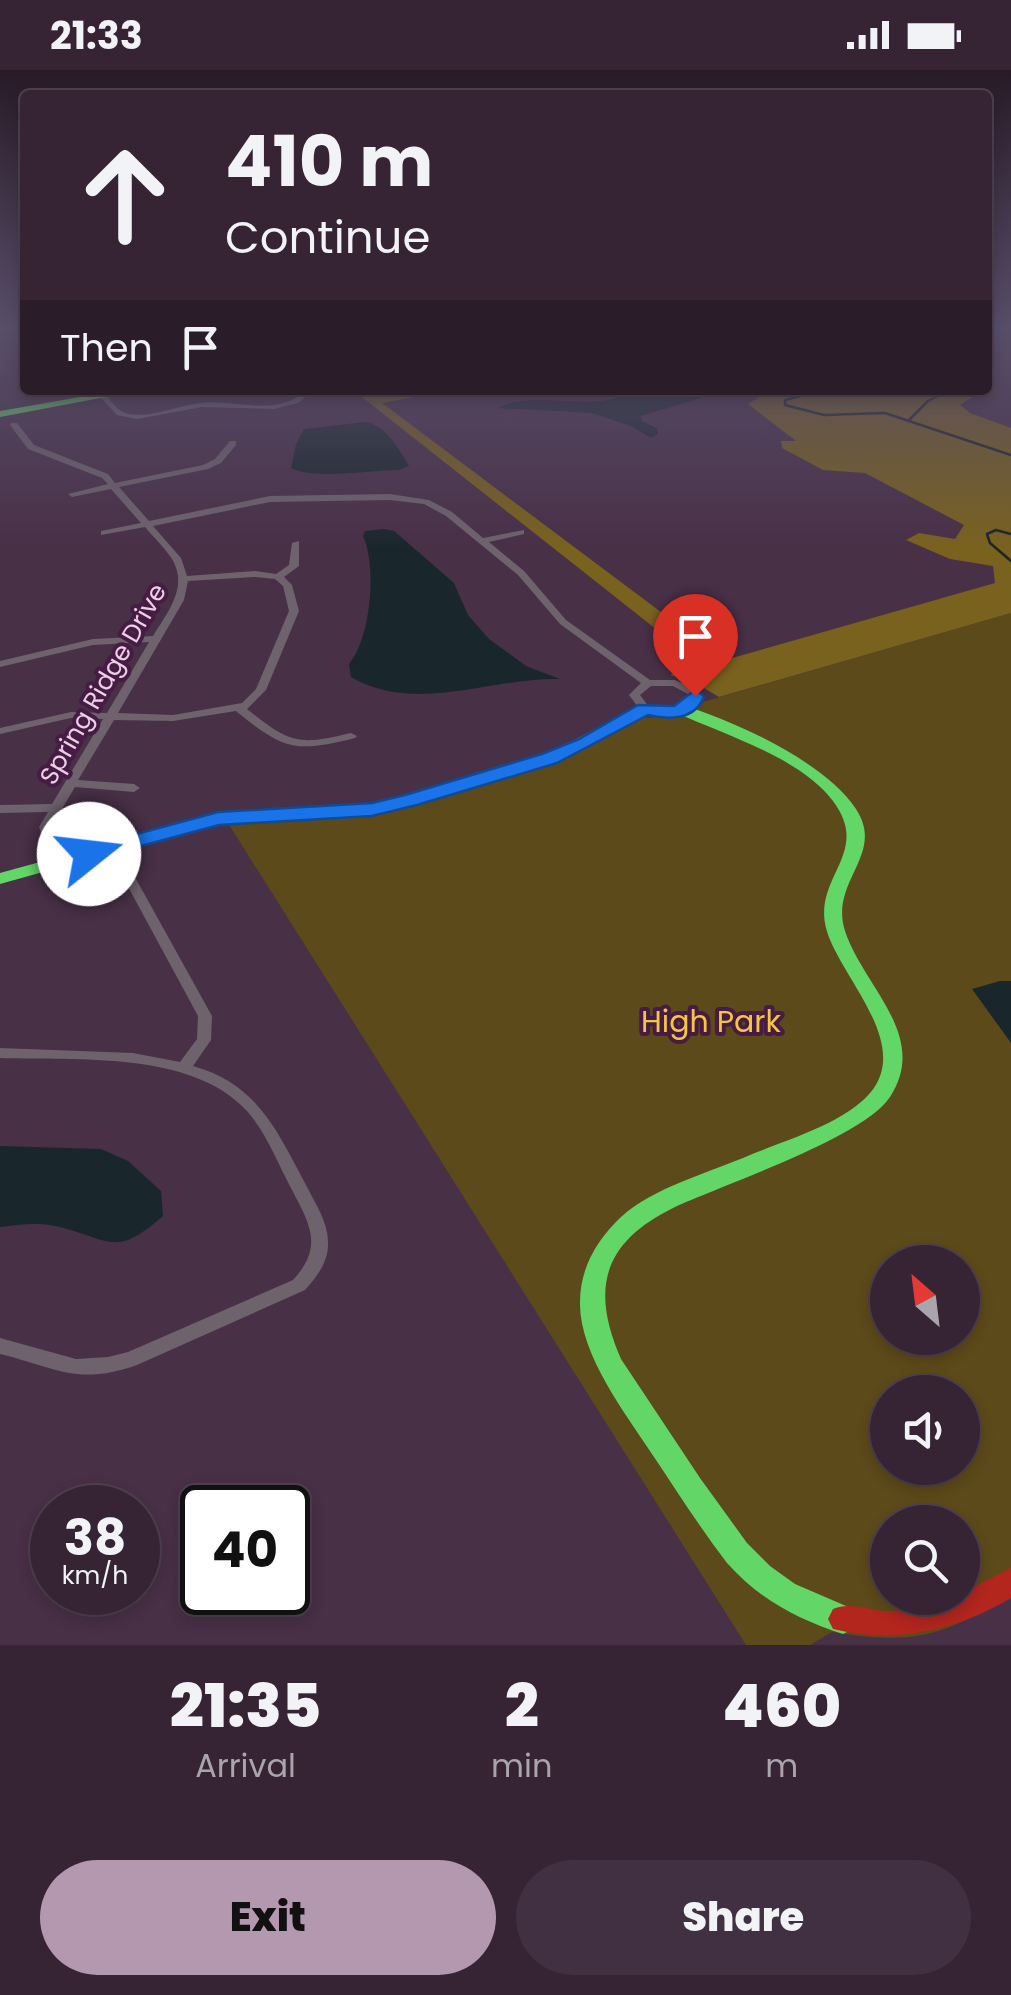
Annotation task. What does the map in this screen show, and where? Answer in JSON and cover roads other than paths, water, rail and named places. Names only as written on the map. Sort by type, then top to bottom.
[{"type":"street","points":[[7,416],[77,402]]},
{"type":"street","points":[[108,402],[119,414],[141,421],[191,406],[274,406],[296,402],[315,406]]},
{"type":"street","name":"Spring Ridge Drive","points":[[7,416],[31,447],[90,467],[114,486],[176,558],[184,590],[45,826],[57,863]]},
{"type":"street","points":[[72,494],[205,467],[218,461],[233,443]]},
{"type":"street","points":[[104,533],[269,499],[414,499],[442,508],[521,573],[563,622],[648,683],[675,683],[692,692],[695,700],[682,710],[665,713],[645,709],[634,695],[648,683]]},
{"type":"street","points":[[481,541],[521,532]]},
{"type":"street","points":[[278,577],[294,566],[296,544]]},
{"type":"street","points":[[0,730],[71,715],[173,718],[239,708],[251,702],[262,690],[294,611],[287,585],[278,577],[260,574],[182,580]]},
{"type":"street","points":[[0,664],[94,642],[156,639]]},
{"type":"street","points":[[239,708],[285,744],[306,746],[352,736]]},
{"type":"street","points":[[0,879],[218,818],[372,809],[410,801],[550,758],[586,743],[645,709]]},
{"type":"street","points":[[682,710],[812,772],[832,788],[854,816],[857,840],[832,894],[830,909],[840,941],[885,1028],[891,1074],[884,1093],[852,1118],[664,1203],[628,1224],[590,1284],[596,1340],[607,1364],[736,1555],[770,1587],[813,1609],[854,1621],[895,1626],[934,1622],[958,1614],[1011,1582]]},
{"type":"street","points":[[70,784],[134,788]]},
{"type":"street","points":[[0,809],[55,808]]},
{"type":"street","points":[[125,870],[205,1016],[204,1040],[184,1067]]},
{"type":"street","points":[[0,1052],[184,1067],[228,1086],[260,1118],[322,1236],[317,1263],[299,1286],[104,1367],[72,1368],[0,1346]]},
{"type":"waterway","points":[[785,402],[785,405],[824,415],[885,413],[1011,455]]},
{"type":"waterway","points":[[909,420],[928,402]]},
{"type":"waterway","points":[[1011,534],[996,530],[987,534],[990,543],[1011,561]]},
{"type":"park label","name":"High Park","points":[[711,1021]]}]
